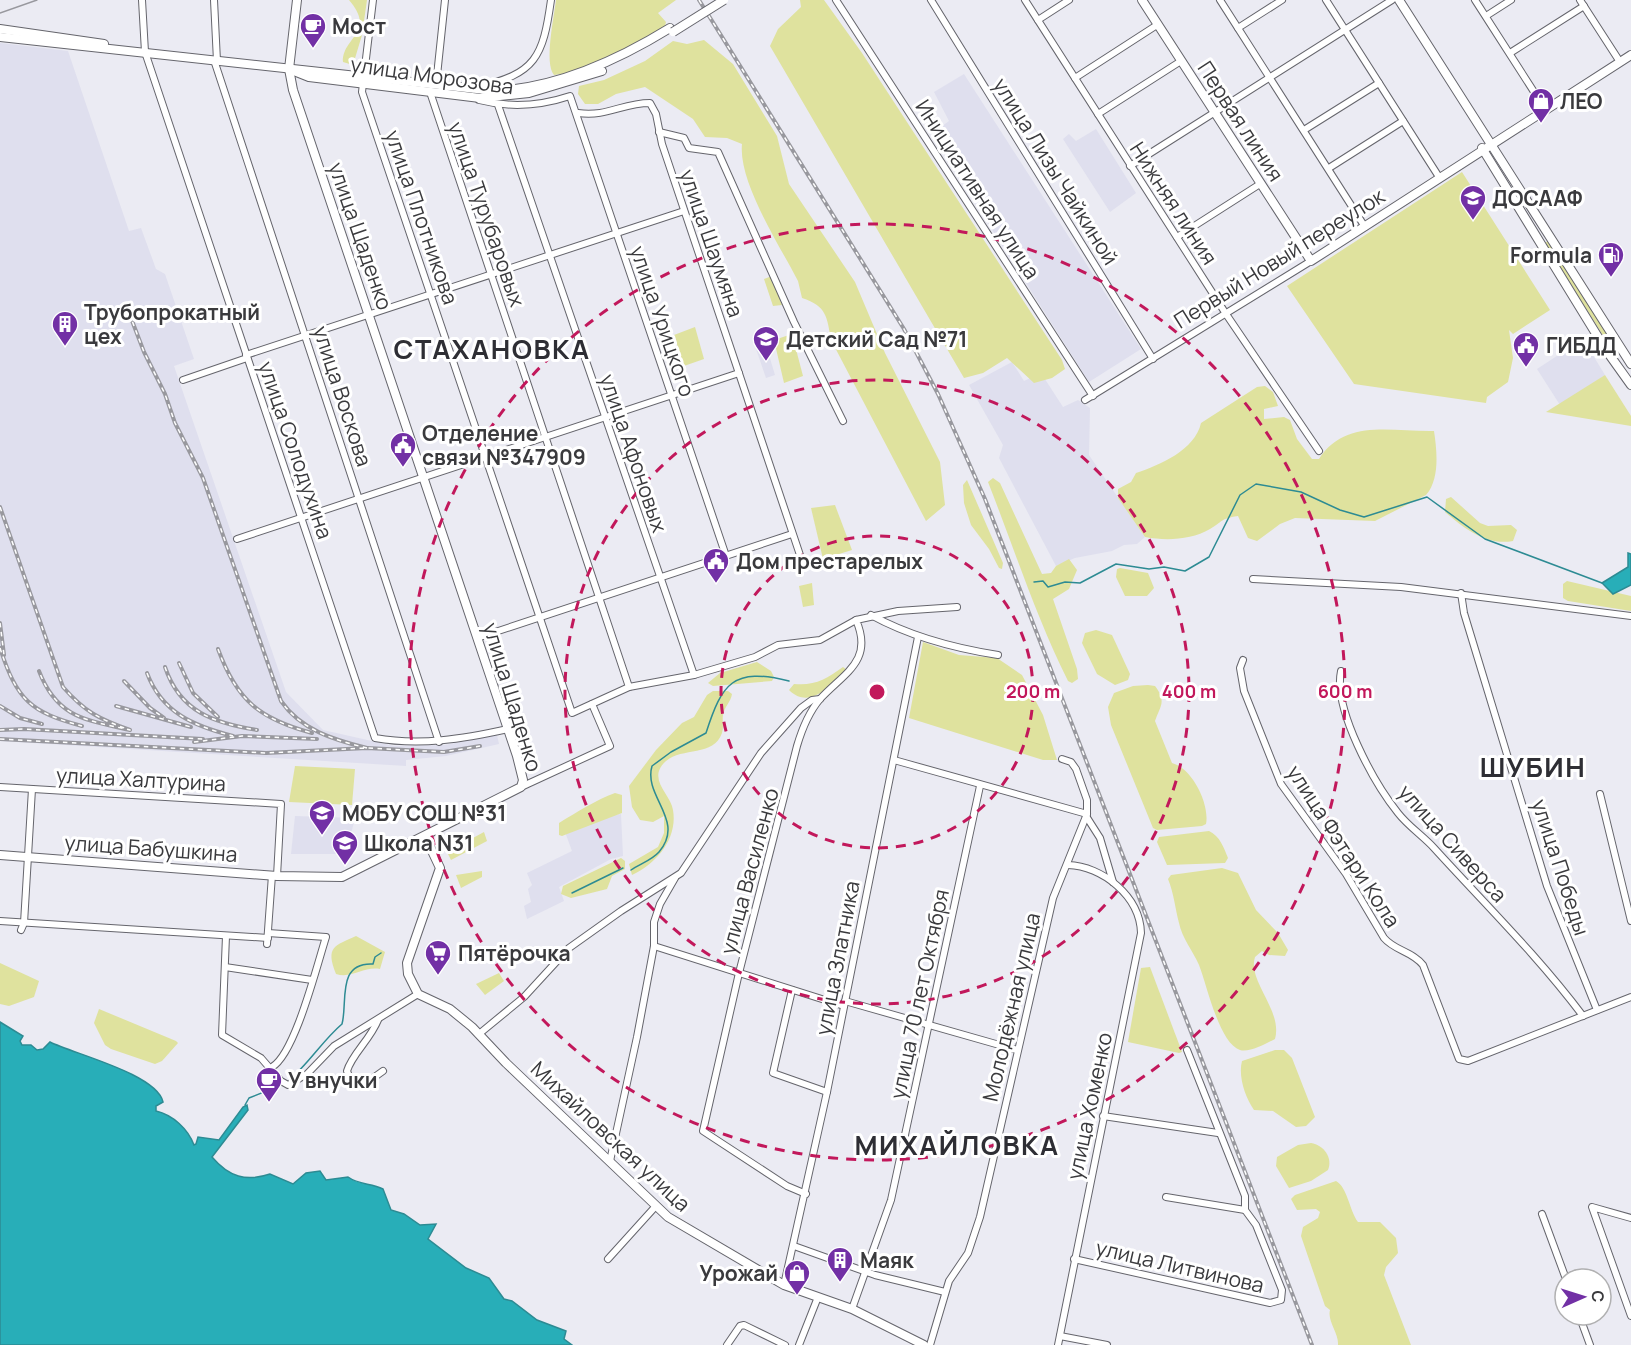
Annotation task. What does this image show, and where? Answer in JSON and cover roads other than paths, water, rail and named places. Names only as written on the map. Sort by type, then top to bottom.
[{"type":"main road","name":"улица Щаденко","points":[[297,0],[288,69],[293,90],[508,729],[522,772],[521,787]]},
{"type":"main road","points":[[672,30],[714,0]]},
{"type":"main road","points":[[467,93],[512,96],[586,77],[616,65],[724,0]]},
{"type":"main road","name":"Первая линия","points":[[1142,0],[1311,261]]},
{"type":"main road","points":[[1399,0],[1486,146],[1539,241],[1606,350],[1631,385]]},
{"type":"main road","name":"улица Морозова","points":[[0,29],[134,51]]},
{"type":"main road","name":"улица Морозова","points":[[0,37],[288,69],[309,77],[436,85],[467,93]]},
{"type":"main road","name":"Первый Новый переулок","points":[[1311,261],[1486,146],[1631,55]]},
{"type":"main road","name":"улица Морозова","points":[[363,79],[430,92],[467,93]]},
{"type":"main road","points":[[1486,146],[1549,236],[1631,364]]},
{"type":"main road","points":[[1539,241],[1549,236]]},
{"type":"main road","points":[[1606,350],[1617,343]]},
{"type":"main road","name":"улица Бабушкина","points":[[0,855],[274,875],[342,877],[521,787]]},
{"type":"main road","points":[[418,994],[408,974],[407,963],[440,868],[425,836]]},
{"type":"main road","name":"Михайловская улица","points":[[418,994],[453,1012],[479,1034],[655,1207],[683,1227],[784,1285],[852,1309],[924,1345]]},
{"type":"street","name":"улица Солодухина","points":[[142,0],[145,52],[375,738],[395,742],[439,742]]},
{"type":"street","name":"улица Воскова","points":[[214,0],[216,60],[439,742]]},
{"type":"street","name":"улица Плотникова","points":[[373,0],[362,92],[572,714],[592,704]]},
{"type":"street","points":[[436,85],[445,0]]},
{"type":"street","points":[[467,93],[511,78],[532,64],[545,39],[551,0]]},
{"type":"street","name":"Инициативная улица","points":[[836,0],[1093,396]]},
{"type":"street","name":"улица Лизы Чайкиной","points":[[931,0],[1153,359]]},
{"type":"street","name":"Нижняя линия","points":[[1025,0],[1226,314],[1319,451]]},
{"type":"street","points":[[1038,20],[1069,0]]},
{"type":"street","points":[[1220,0],[1365,226]]},
{"type":"street","points":[[1238,28],[1282,0]]},
{"type":"street","points":[[1326,0],[1439,177]]},
{"type":"street","points":[[1130,165],[1392,0]]},
{"type":"street","points":[[1475,0],[1545,109]]},
{"type":"street","points":[[1485,16],[1511,0]]},
{"type":"street","points":[[1509,53],[1582,3],[1620,62]]},
{"type":"street","points":[[1075,78],[1157,25]]},
{"type":"street","points":[[1098,114],[1181,62]]},
{"type":"street","points":[[1304,130],[1379,83]]},
{"type":"street","name":"улица Турубаровых","points":[[430,92],[629,687]]},
{"type":"street","name":"улица Морозова","points":[[467,93],[498,105],[529,105],[570,96]]},
{"type":"street","name":"улица Урицкого","points":[[570,96],[578,113],[615,233],[726,556]]},
{"type":"street","name":"улица Шаумяна","points":[[578,113],[607,114],[634,103],[650,103],[656,114],[659,132],[684,211],[803,564]]},
{"type":"street","name":"улица Афоновых","points":[[498,105],[694,675]]},
{"type":"street","points":[[1329,168],[1403,121]]},
{"type":"street","points":[[659,132],[684,138],[688,148],[718,152],[790,312],[843,421]]},
{"type":"street","points":[[1177,237],[1260,184]]},
{"type":"street","points":[[183,380],[305,335],[684,211]]},
{"type":"street","name":"Первый Новый переулок","points":[[1085,400],[1311,261]]},
{"type":"street","points":[[237,539],[739,374]]},
{"type":"street","points":[[477,638],[792,534]]},
{"type":"street","points":[[1253,579],[1401,586],[1631,615]]},
{"type":"street","name":"улица Победы","points":[[1461,593],[1464,613],[1547,886],[1597,1010]]},
{"type":"street","points":[[592,704],[629,687],[694,675],[755,657],[778,645],[820,640],[856,620],[871,615],[957,607]]},
{"type":"street","points":[[871,615],[918,637],[962,649],[998,654]]},
{"type":"street","name":"улица Василенко","points":[[806,1194],[787,1186],[702,1131],[739,973],[800,735],[820,699],[859,659],[861,639],[856,620]]},
{"type":"street","name":"улица Златника","points":[[784,1285],[806,1194],[918,637]]},
{"type":"street","name":"улица Фэтари Кола","points":[[1243,660],[1240,668],[1244,691],[1281,784],[1346,874],[1384,938],[1390,945],[1415,957],[1423,965],[1455,1053],[1463,1062],[1583,1016]]},
{"type":"street","name":"улица Сиверса","points":[[1341,671],[1339,683],[1349,722],[1392,806],[1538,960],[1583,1016]]},
{"type":"street","points":[[610,1161],[654,946],[653,928],[658,908],[675,878],[761,753],[801,708],[812,700],[820,699]]},
{"type":"street","name":"улица Бабушкина","points":[[521,787],[610,746],[592,704]]},
{"type":"street","points":[[439,742],[508,729]]},
{"type":"street","points":[[1062,759],[1071,762],[1076,769],[1088,800],[1086,815],[1100,838],[1113,883]]},
{"type":"street","points":[[894,760],[1086,815]]},
{"type":"street","name":"улица 70 лет Октября","points":[[852,1309],[867,1273],[891,1200],[981,786]]},
{"type":"street","name":"улица Халтурина","points":[[0,787],[281,804],[274,875]]},
{"type":"street","points":[[21,930],[24,923],[32,789]]},
{"type":"street","points":[[1600,794],[1631,921]]},
{"type":"street","name":"Молодёжная улица","points":[[930,1345],[945,1292],[968,1253],[980,1217],[1053,898],[1086,815]]},
{"type":"street","points":[[1068,865],[1092,868],[1113,883]]},
{"type":"street","points":[[267,939],[274,875]]},
{"type":"street","points":[[479,1034],[524,997],[569,948],[621,910],[675,878]]},
{"type":"street","name":"улица Хоменко","points":[[1058,1345],[1140,938],[1140,923],[1134,907],[1113,883]]},
{"type":"street","points":[[0,921],[267,939],[326,937],[290,1041],[280,1062],[272,1067]]},
{"type":"street","points":[[226,936],[222,1035],[250,1049],[272,1067],[278,1078],[291,1085],[307,1074],[334,1046],[418,994]]},
{"type":"street","points":[[654,946],[792,990],[1017,1050]]},
{"type":"street","points":[[225,967],[312,980]]},
{"type":"street","points":[[792,990],[773,1073],[827,1092]]},
{"type":"street","points":[[1583,1016],[1631,997]]},
{"type":"street","points":[[379,1019],[370,1038],[352,1060],[347,1071],[349,1076],[362,1086],[382,1071]]},
{"type":"street","points":[[1166,1197],[1245,1210],[1245,1196],[1218,1133],[1187,1050]]},
{"type":"street","points":[[1103,1116],[1218,1133]]},
{"type":"street","points":[[608,1259],[655,1207]]},
{"type":"street","points":[[1631,1218],[1592,1207],[1631,1316]]},
{"type":"street","name":"улица Литвинова","points":[[1074,1259],[1270,1303],[1279,1302],[1282,1290],[1256,1225],[1245,1210]]},
{"type":"street","points":[[1542,1214],[1562,1267]]},
{"type":"street","points":[[794,1246],[867,1273],[945,1292]]},
{"type":"street","points":[[799,1345],[818,1297]]},
{"type":"street","points":[[727,1345],[740,1326],[744,1325],[785,1345]]},
{"type":"street","points":[[1583,1327],[1590,1345]]},
{"type":"street","points":[[1060,1336],[1107,1345]]},
{"type":"water","points":[[1628,553],[1631,554],[1631,585],[1613,594],[1602,583],[1628,567]]},
{"type":"water","points":[[0,1022],[23,1036],[20,1041],[22,1045],[31,1045],[37,1050],[43,1049],[50,1042],[113,1066],[146,1082],[157,1092],[163,1102],[156,1106],[156,1111],[179,1123],[194,1145],[198,1137],[219,1140],[243,1107],[247,1105],[248,1110],[212,1157],[218,1164],[238,1176],[253,1178],[270,1174],[293,1184],[306,1173],[320,1171],[326,1180],[348,1177],[383,1189],[391,1210],[404,1214],[420,1225],[436,1224],[428,1239],[466,1268],[489,1278],[504,1299],[512,1301],[537,1320],[566,1331],[564,1339],[572,1345],[0,1345]]},
{"type":"waterway","points":[[1034,582],[1043,581],[1048,587],[1065,582],[1080,583],[1116,564],[1149,569],[1164,567],[1185,571],[1209,557],[1240,495],[1256,484],[1301,492],[1340,510],[1364,517],[1427,497],[1485,539],[1602,583]]},
{"type":"waterway","points":[[631,870],[656,855],[666,840],[668,829],[653,788],[652,766],[671,752],[706,733],[718,702],[732,683],[742,678],[755,676],[789,681]]},
{"type":"waterway","points":[[572,893],[623,868]]},
{"type":"waterway","points":[[288,1081],[342,1024],[346,985],[353,970],[361,965],[373,964],[375,957],[381,953]]},
{"type":"waterway","points":[[245,1105],[249,1098],[284,1084]]},
{"type":"tram line","points":[[0,13],[37,0]]},
{"type":"railway","points":[[699,0],[904,329],[938,394],[985,499],[1312,1345]]},
{"type":"railway","points":[[126,305],[144,352],[165,394],[175,423],[203,478],[281,701],[308,727],[367,748]]},
{"type":"railway","points":[[0,507],[63,687],[78,703],[93,714],[130,730],[87,719],[64,708],[46,687],[39,671]]},
{"type":"railway","points":[[0,623],[4,655]]},
{"type":"railway","points":[[0,648],[13,680],[28,701],[50,715],[82,726]]},
{"type":"railway","points":[[218,649],[233,682],[253,705],[278,721],[312,733]]},
{"type":"railway","points":[[179,663],[193,693],[218,717]]},
{"type":"railway","points":[[165,667],[180,695],[200,713],[227,724],[257,730]]},
{"type":"railway","points":[[147,673],[161,698],[181,716],[205,728],[233,736]]},
{"type":"railway","points":[[124,681],[150,708],[164,718]]},
{"type":"railway","points":[[0,706],[20,718],[42,724]]},
{"type":"railway","points":[[116,706],[191,727]]},
{"type":"railway","points":[[0,730],[24,729],[203,739]]},
{"type":"railway","points":[[194,742],[242,736],[317,739]]},
{"type":"railway","points":[[0,739],[266,753],[367,748],[444,752],[480,746]]},
{"type":"place","name":"Мост","points":[[313,49]]},
{"type":"place","name":"ЛЕО","points":[[1541,124]]},
{"type":"place","name":"ДОСААФ","points":[[1473,221]]},
{"type":"place","name":"Formula","points":[[1611,278]]},
{"type":"place","name":"Трубопрокатный цех","points":[[65,347]]},
{"type":"place","name":"Детский Сад №71","points":[[766,362]]},
{"type":"place","name":"ГИБДД","points":[[1526,368]]},
{"type":"place","name":"Отделение связи №347909","points":[[403,468]]},
{"type":"place","name":"Дом престарелых","points":[[716,584]]},
{"type":"place","name":"МОБУ СОШ №31","points":[[322,836]]},
{"type":"place","name":"Школа N31","points":[[345,866]]},
{"type":"place","name":"Пятёрочка","points":[[438,976]]},
{"type":"place","name":"У внучки","points":[[269,1103]]},
{"type":"place","name":"Маяк","points":[[840,1283]]},
{"type":"place","name":"Урожай","points":[[797,1296]]},
{"type":"district","name":"СТАХАНОВКА","points":[[492,348]]},
{"type":"district","name":"ШУБИН","points":[[1533,766]]},
{"type":"district","name":"МИХАЙЛОВКА","points":[[957,1144]]}]
